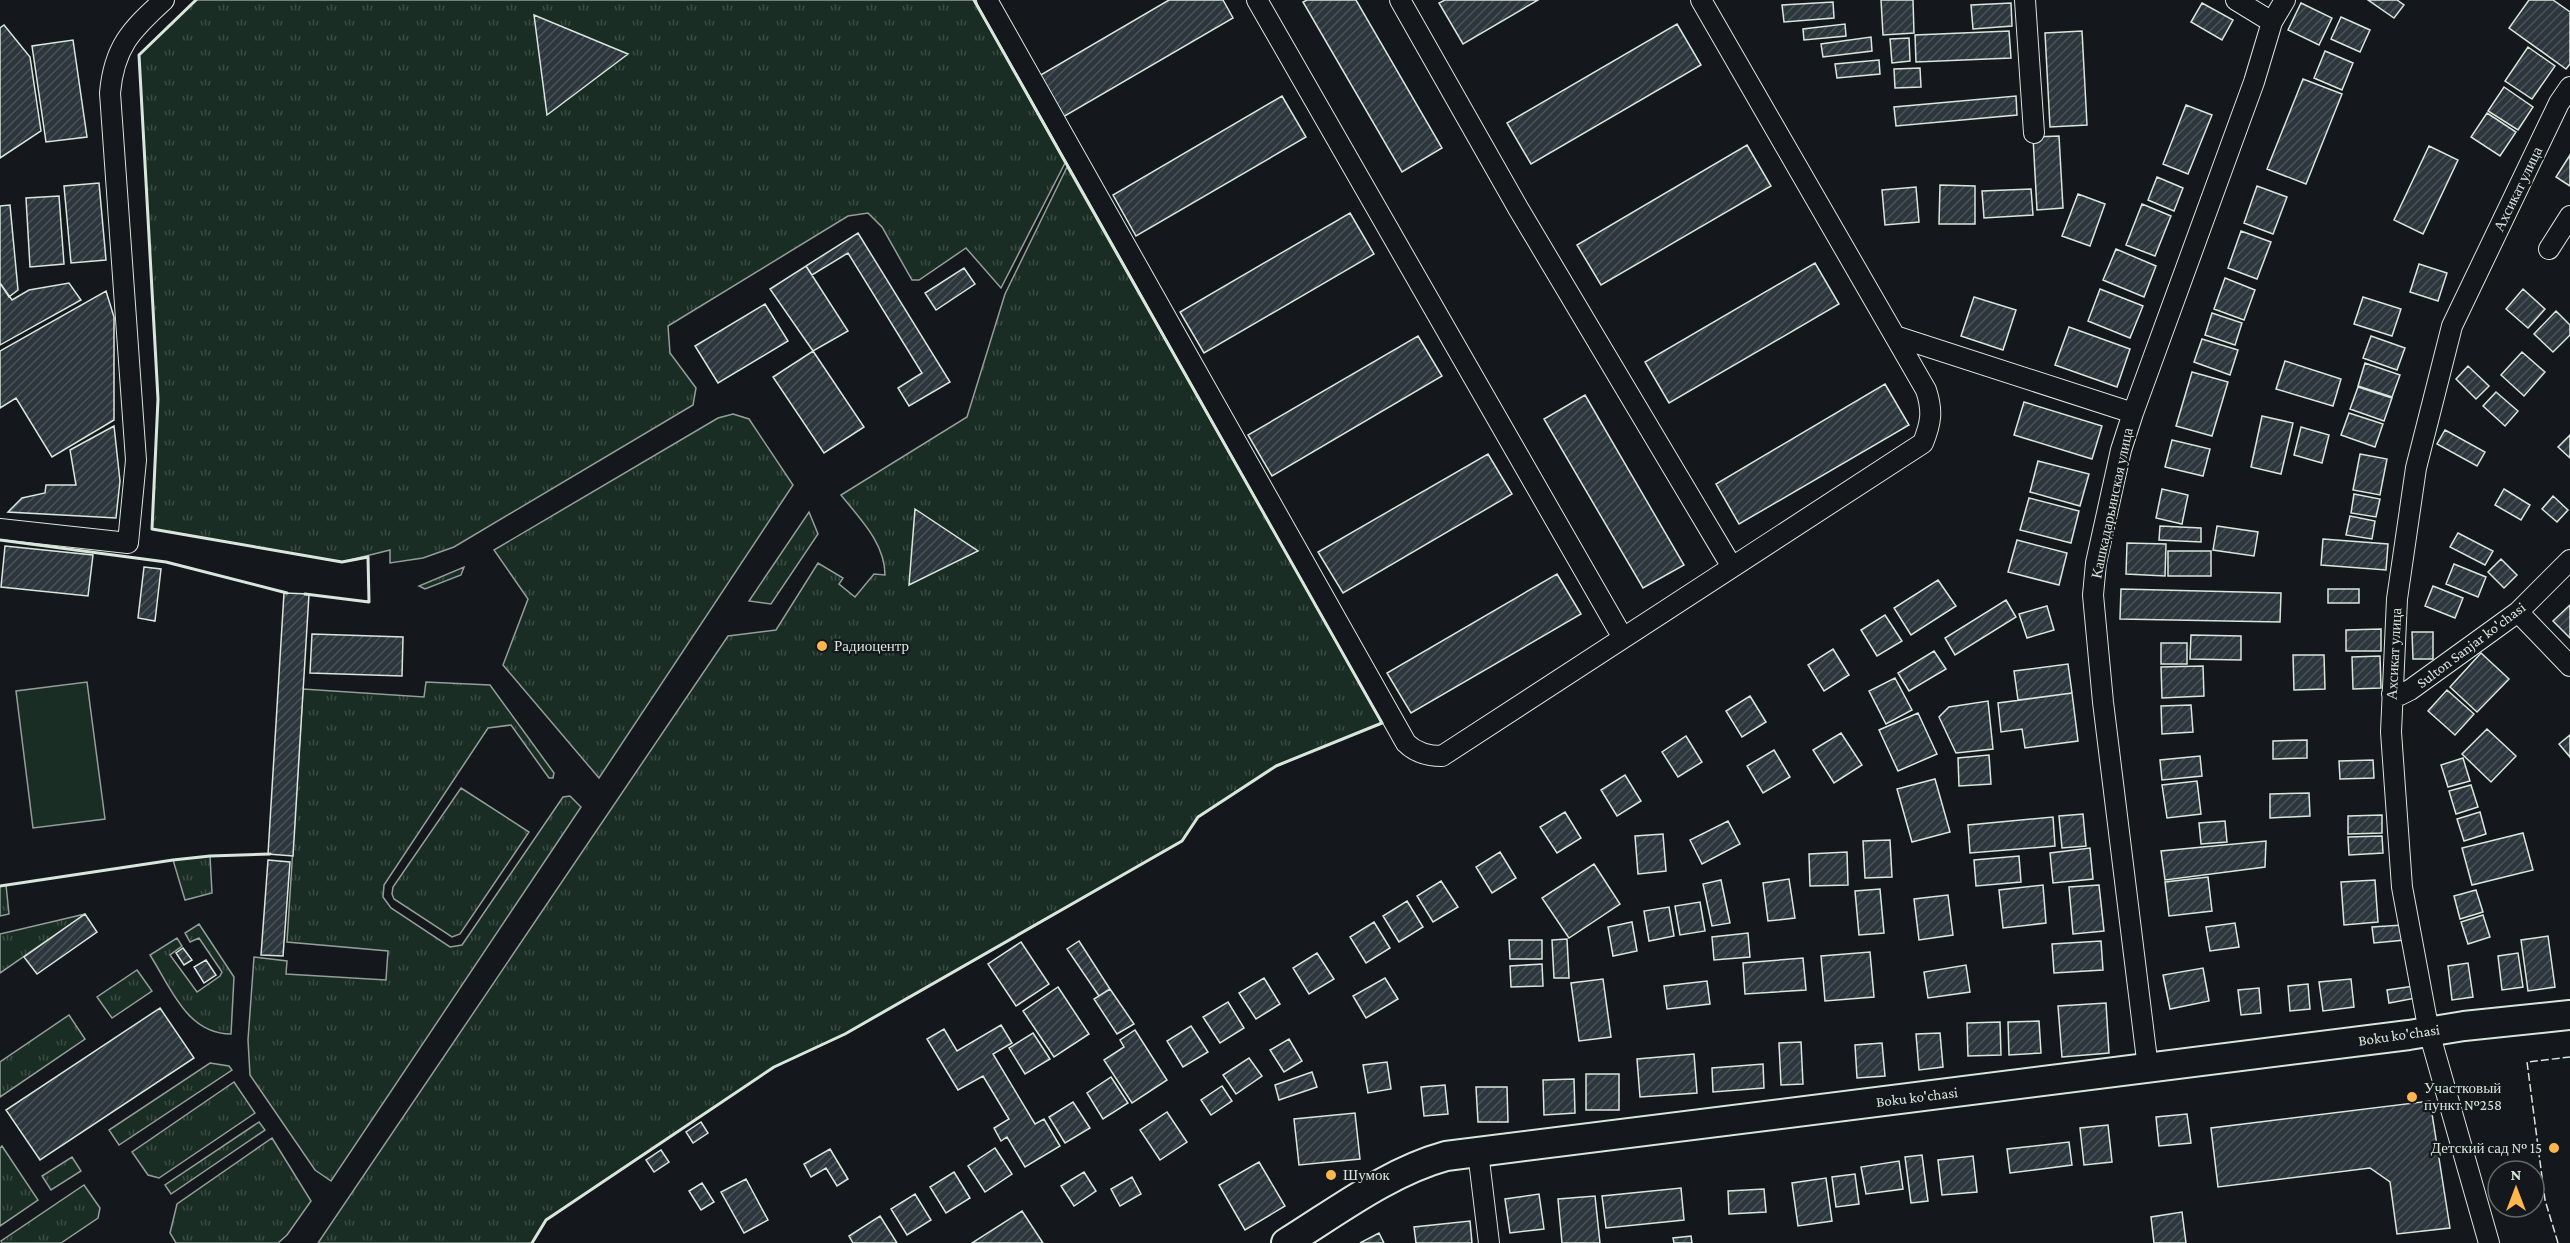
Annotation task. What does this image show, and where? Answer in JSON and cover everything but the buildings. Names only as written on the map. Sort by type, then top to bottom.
[{"type":"street","points":[[0,529],[128,543],[136,460],[110,93],[115,63],[128,35],[164,0]]},
{"type":"street","points":[[987,0],[1406,743],[1414,750],[1432,756],[1442,756],[1923,443],[1931,425],[1932,408],[1926,390],[1701,0]]},
{"type":"street","points":[[1257,0],[1623,638]]},
{"type":"street","points":[[1400,0],[1518,208],[1732,567]]},
{"type":"street","points":[[2025,0],[2034,132]]},
{"type":"street","points":[[2236,0],[2272,22]]},
{"type":"street","name":"Кашкадарьинская улица","points":[[2148,1068],[2104,714],[2093,595],[2096,563],[2116,472],[2133,413],[2254,82],[2272,22],[2285,0]]},
{"type":"street","name":"Ахсикат улица","points":[[2489,1243],[2429,1032],[2402,887],[2391,732],[2397,599],[2416,468],[2452,326],[2559,103],[2570,87]]},
{"type":"street","points":[[2549,249],[2570,216]]},
{"type":"street","points":[[1895,336],[2133,413]]},
{"type":"street","name":"Sulton Sanjar ko'chasi","points":[[2392,694],[2410,690],[2518,612],[2570,560]]},
{"type":"street","points":[[2518,612],[2570,666]]},
{"type":"street","name":"Boku ko'chasi","points":[[1286,1243],[1414,1167],[1446,1156],[2570,1015]]},
{"type":"street","points":[[1478,1152],[1489,1243]]},
{"type":"green space","points":[[196,0],[974,0],[1065,163],[1001,288],[966,248],[919,280],[912,280],[882,227],[868,213],[848,216],[668,326],[670,353],[696,388],[693,405],[454,547],[423,558],[390,563],[390,550],[342,562],[152,529],[158,399],[139,55]]},
{"type":"green space","points":[[1067,167],[1382,723],[1276,766],[1198,817],[1182,841],[845,1034],[774,1067],[546,1220],[532,1243],[318,1243],[728,636],[776,630],[818,563],[843,578],[839,584],[855,597],[874,574],[885,575],[881,552],[876,542],[841,495],[967,417],[1005,294]]},
{"type":"green space","points":[[733,414],[749,419],[793,485],[599,778],[503,665],[528,599],[494,550],[718,418]]},
{"type":"green space","points":[[809,512],[818,534],[771,604],[749,601]]},
{"type":"green space","points":[[464,567],[461,575],[425,589],[419,586]]},
{"type":"green space","points":[[87,682],[105,819],[33,828],[16,691]]},
{"type":"green space","points":[[426,682],[490,685],[554,773],[553,778],[549,778],[511,725],[488,728],[384,885],[383,897],[391,908],[450,947],[462,945],[563,797],[570,796],[581,807],[331,1181],[315,1170],[250,1075],[248,1040],[254,957],[287,961],[286,974],[386,980],[388,951],[287,942],[303,689],[424,697]]},
{"type":"green space","points":[[461,788],[529,832],[460,934],[452,937],[394,899],[392,894],[393,887]]},
{"type":"green space","points":[[210,856],[212,893],[185,900],[173,860]]},
{"type":"green space","points":[[6,885],[9,914],[0,916],[0,886]]},
{"type":"green space","points":[[85,914],[0,973],[0,934]]},
{"type":"green space","points":[[199,924],[234,977],[231,1034],[216,1032],[192,1018],[173,994],[150,955],[177,938],[182,946],[170,955],[197,992],[220,976],[222,972],[199,938],[190,942],[185,933]]},
{"type":"green space","points":[[137,970],[152,991],[112,1018],[97,997]]},
{"type":"green space","points":[[69,1015],[85,1039],[0,1097],[0,1062]]},
{"type":"green space","points":[[210,1063],[229,1066],[232,1070],[119,1145],[109,1130]]},
{"type":"green space","points":[[234,1082],[255,1113],[159,1178],[148,1175],[132,1152]]},
{"type":"green space","points":[[259,1122],[265,1130],[171,1194],[165,1185]]},
{"type":"green space","points":[[272,1138],[311,1201],[287,1235],[278,1243],[176,1243],[170,1233],[177,1204]]},
{"type":"green space","points":[[2,1146],[38,1200],[0,1226],[0,1148]]},
{"type":"green space","points":[[72,1157],[81,1171],[51,1190],[42,1176]]},
{"type":"green space","points":[[84,1185],[100,1208],[98,1218],[61,1243],[2,1243],[1,1241]]},
{"type":"fence","points":[[2558,1243],[2545,1200],[2527,1062],[2570,1057]]},
{"type":"wall","points":[[196,0],[139,55],[158,399],[152,529],[342,562],[368,557],[369,602],[305,594]]},
{"type":"wall","points":[[532,1243],[546,1220],[774,1067],[845,1034],[1182,841],[1198,817],[1276,766],[1382,723],[974,0]]},
{"type":"wall","points":[[0,540],[166,562],[287,593]]},
{"type":"wall","points":[[0,886],[173,860],[270,854]]},
{"type":"place","name":"Радиоцентр","points":[[822,646]]},
{"type":"place","name":"Участковый пункт №258","points":[[2412,1097]]},
{"type":"place","name":"Детский сад № 15","points":[[2554,1148]]},
{"type":"place","name":"Шумок","points":[[1331,1175]]}]
